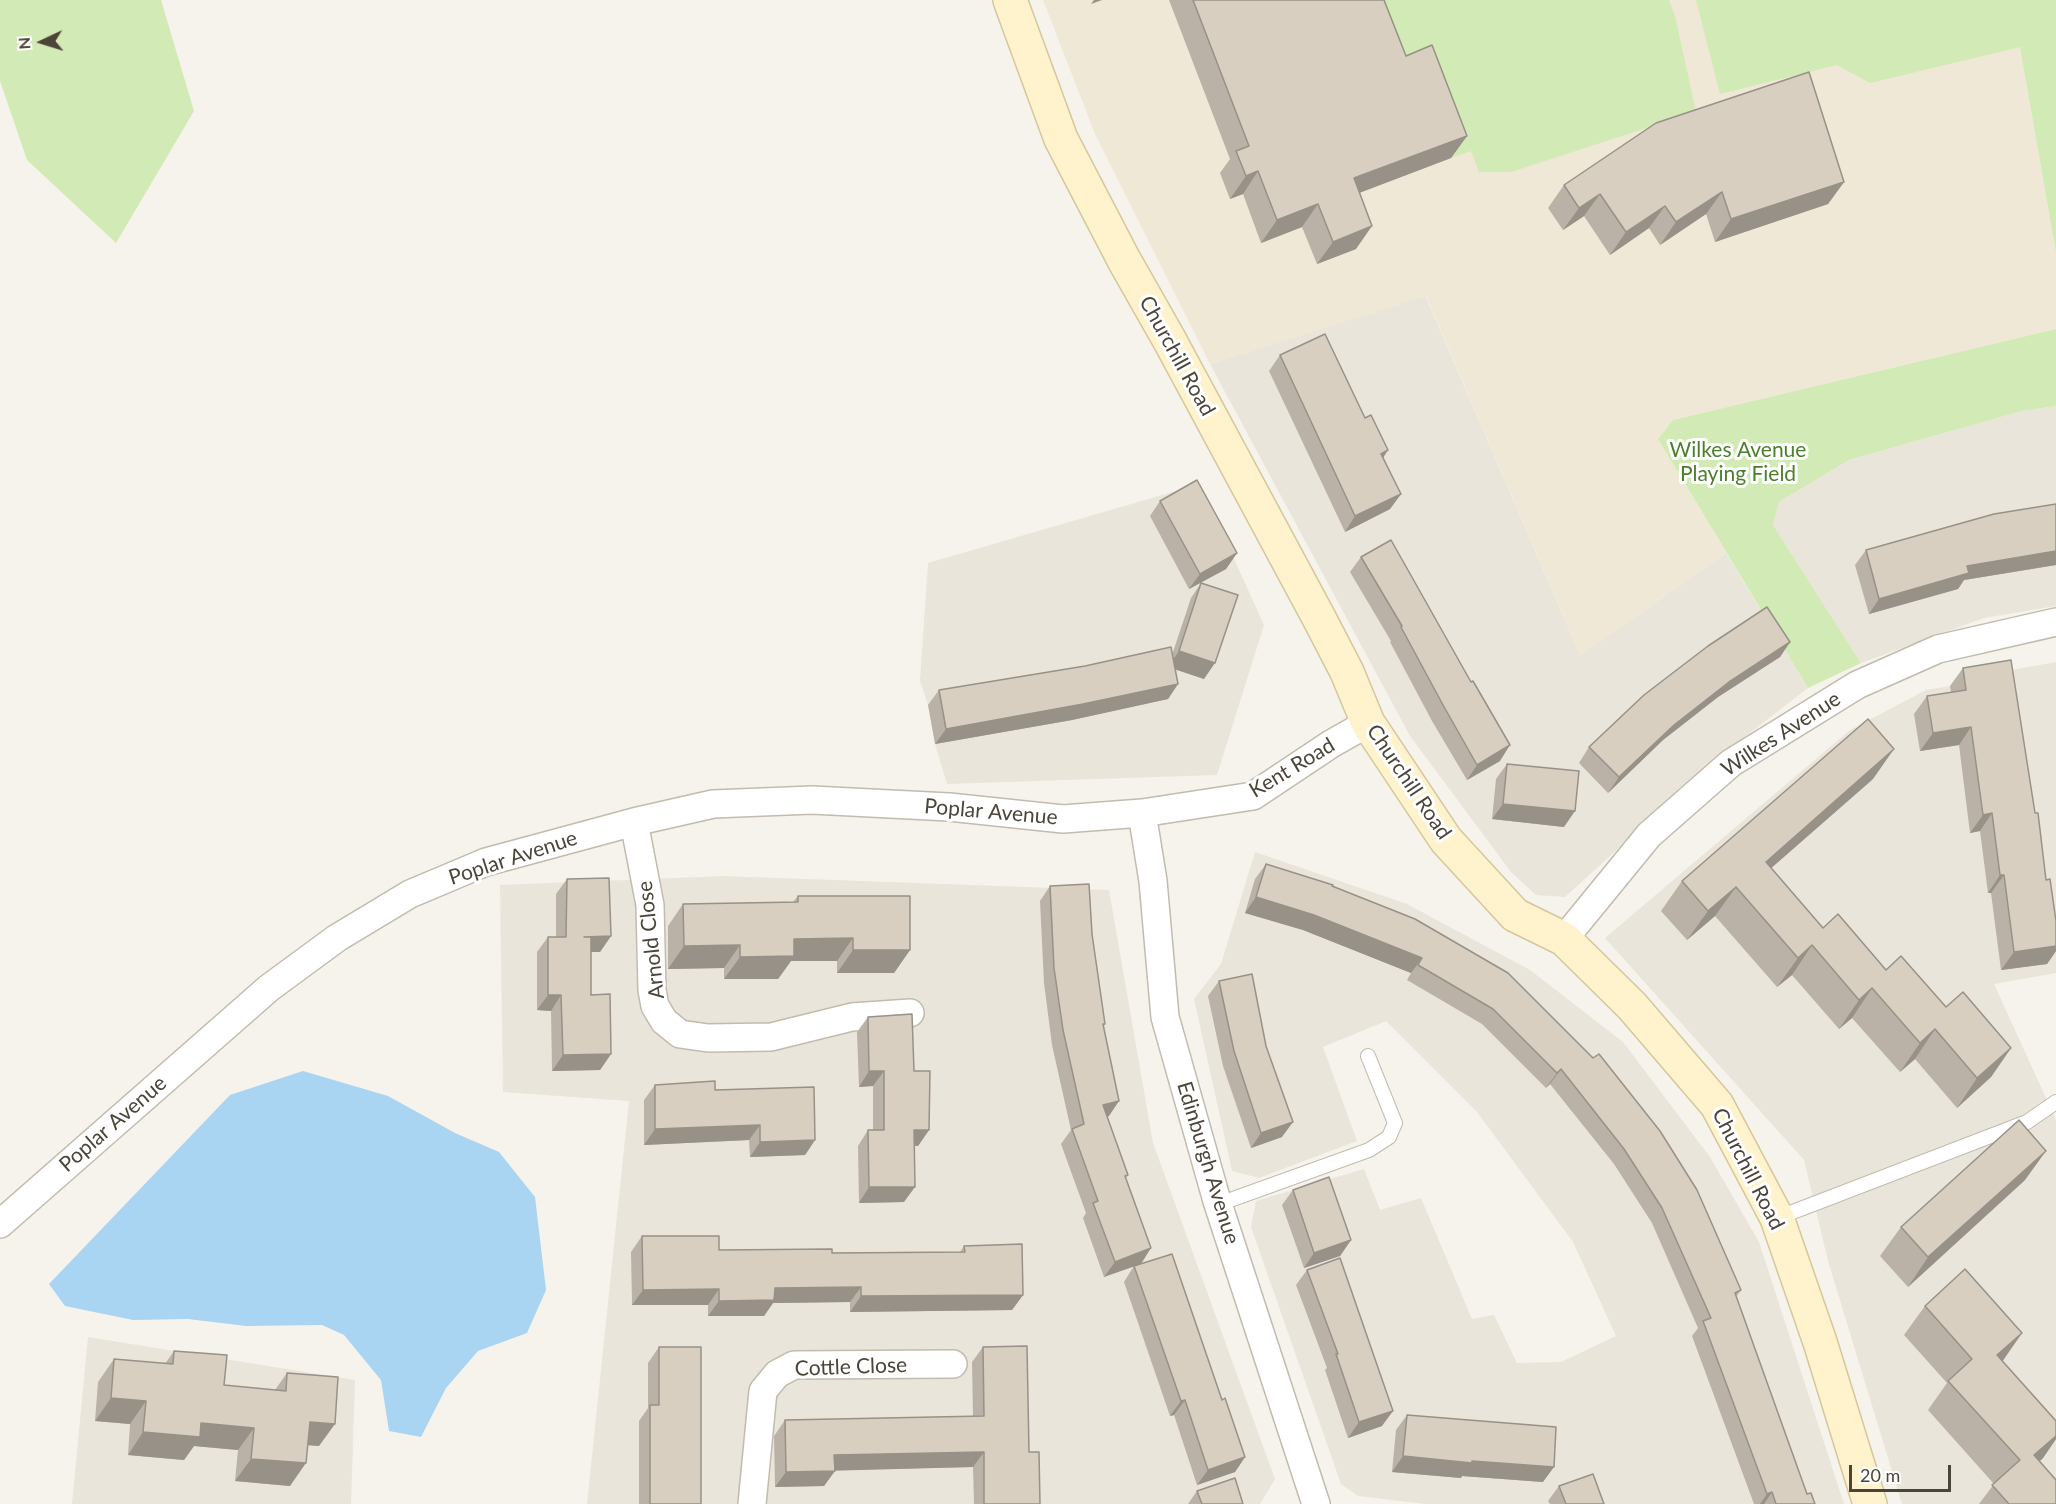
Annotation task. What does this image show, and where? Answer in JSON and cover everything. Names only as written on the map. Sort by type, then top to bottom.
[{"type":"street","name":"Churchill Road","points":[[1010,0],[1061,139],[1124,260],[1319,618],[1347,672],[1368,723],[1436,826],[1515,915],[1564,939],[1632,1006],[1717,1105],[1777,1218],[1820,1342],[1870,1504]]},
{"type":"street","name":"Wilkes Avenue","points":[[1564,939],[1649,835],[1731,763],[1857,685],[1938,649],[2056,622]]},
{"type":"street","name":"Kent Road","points":[[1142,813],[1253,796],[1331,744],[1368,723]]},
{"type":"street","name":"Poplar Avenue","points":[[0,1224],[269,988],[337,938],[410,894],[486,862],[634,822],[712,804],[812,800],[949,807],[1063,819],[1142,813]]},
{"type":"street","name":"Edinburgh Avenue","points":[[1142,813],[1153,881],[1165,1017],[1219,1204],[1316,1504]]},
{"type":"street","name":"Arnold Close","points":[[634,822],[650,905],[652,990],[656,1006],[664,1021],[680,1034],[708,1038],[771,1037],[803,1031],[852,1017],[910,1013]]},
{"type":"street","name":"Cottle Close","points":[[752,1504],[763,1391],[777,1374],[794,1365],[953,1364]]},
{"type":"lane","points":[[1219,1204],[1369,1150],[1389,1137],[1395,1123],[1368,1056]]},
{"type":"lane","points":[[1777,1218],[2027,1122],[2056,1102]]},
{"type":"shaded area","points":[[1043,0],[2012,0],[2056,253],[2056,329],[1673,420],[1658,439],[1726,553],[1580,655],[1426,296],[1210,364],[1095,134]]},
{"type":"shaded area","points":[[1425,295],[1580,655],[1726,553],[1808,688],[1720,756],[1565,897],[1536,895],[1511,872],[1410,736],[1210,364]]},
{"type":"shaded area","points":[[2056,406],[2056,606],[1984,618],[1861,663],[1773,525],[1779,502],[1849,460],[2022,411]]},
{"type":"shaded area","points":[[1200,484],[1264,625],[1217,775],[947,784],[920,681],[928,563]]},
{"type":"shaded area","points":[[2056,662],[2056,973],[1994,984],[2056,1120],[2056,1504],[1902,1504],[1828,1261],[1804,1160],[1605,938],[1850,730],[1926,690],[1950,686],[1978,676]]},
{"type":"shaded area","points":[[1255,852],[1407,904],[1530,970],[1623,1042],[1710,1157],[1759,1242],[1844,1504],[1425,1504],[1358,1496],[1341,1484],[1251,1227],[1256,1201],[1364,1169],[1380,1210],[1421,1198],[1472,1319],[1494,1315],[1517,1363],[1561,1362],[1616,1336],[1573,1242],[1477,1112],[1386,1021],[1323,1047],[1357,1141],[1259,1178],[1232,1171],[1194,999],[1221,964]]},
{"type":"shaded area","points":[[723,876],[1109,890],[1153,1143],[1275,1479],[1260,1504],[587,1504],[629,1101],[503,1092],[500,885]]},
{"type":"shaded area","points":[[88,1337],[355,1380],[351,1504],[72,1504]]},
{"type":"green space","points":[[0,0],[161,0],[194,111],[116,243],[27,160],[0,81]]},
{"type":"green space","points":[[1336,0],[1669,0],[1675,16],[1696,112],[1511,172],[1479,172],[1471,151],[1451,158]]},
{"type":"green space","points":[[1696,0],[2056,0],[2056,253],[2020,47],[1870,83],[1837,65],[1720,94]]},
{"type":"green space","name":"Wilkes Avenue Playing Field","points":[[2056,329],[2056,406],[2022,411],[1849,460],[1779,502],[1773,525],[1861,663],[1808,688],[1658,439],[1673,420]]},
{"type":"water","points":[[303,1071],[388,1096],[455,1133],[499,1152],[535,1197],[546,1290],[527,1333],[478,1351],[446,1388],[421,1437],[389,1431],[381,1380],[344,1335],[322,1325],[246,1326],[188,1319],[133,1320],[65,1306],[49,1284],[230,1095]]},
{"type":"building","points":[[1193,0],[1384,0],[1406,56],[1432,45],[1467,136],[1354,178],[1372,226],[1333,242],[1318,204],[1277,220],[1258,171],[1246,176],[1236,151],[1249,146]]},
{"type":"building","points":[[1809,72],[1844,182],[1731,219],[1722,192],[1676,222],[1665,206],[1626,232],[1600,194],[1579,208],[1564,185],[1656,123]]},
{"type":"building","points":[[1325,334],[1365,418],[1371,415],[1388,450],[1381,454],[1401,494],[1355,516],[1280,355]]},
{"type":"building","points":[[1197,480],[1237,553],[1200,574],[1160,501]]},
{"type":"building","points":[[2056,504],[2056,551],[1967,566],[1969,573],[1879,599],[1866,550],[1994,514]]},
{"type":"building","points":[[1391,540],[1471,682],[1473,681],[1510,745],[1477,765],[1402,626],[1361,557]]},
{"type":"building","points":[[1201,583],[1238,595],[1215,663],[1179,651]]},
{"type":"building","points":[[1767,607],[1790,642],[1729,682],[1674,725],[1619,777],[1589,747],[1644,695],[1708,646]]},
{"type":"building","points":[[1171,647],[1178,684],[946,729],[939,690],[1085,666]]},
{"type":"building","points":[[2011,660],[2035,813],[2038,813],[2046,880],[2050,879],[2056,921],[2056,946],[2014,952],[2004,875],[2000,875],[1992,813],[1983,815],[1971,727],[1933,733],[1927,696],[1966,690],[1963,668]]},
{"type":"building","points":[[1868,719],[1894,749],[1766,862],[1823,928],[1838,914],[1886,970],[1901,956],[1946,1007],[1963,992],[2011,1048],[1977,1078],[1935,1029],[1920,1043],[1872,988],[1859,1000],[1812,945],[1798,958],[1736,887],[1708,911],[1682,881]]},
{"type":"building","points":[[1507,764],[1579,771],[1575,811],[1503,804]]},
{"type":"building","points":[[1266,864],[1333,885],[1415,919],[1508,973],[1593,1058],[1599,1054],[1660,1131],[1697,1190],[1741,1290],[1735,1293],[1807,1494],[1811,1493],[1815,1504],[1776,1504],[1772,1492],[1767,1494],[1703,1321],[1711,1318],[1662,1208],[1624,1149],[1561,1069],[1557,1073],[1493,1009],[1418,965],[1422,958],[1314,915],[1256,897]]},
{"type":"building","points":[[609,878],[611,936],[584,937],[591,937],[591,995],[610,994],[611,1054],[563,1055],[561,995],[548,995],[548,937],[566,937],[567,879]]},
{"type":"building","points":[[1089,884],[1092,934],[1105,1024],[1103,1024],[1119,1101],[1103,1105],[1151,1248],[1115,1262],[1093,1203],[1098,1201],[1072,1129],[1084,1124],[1063,1030],[1054,968],[1050,886]]},
{"type":"building","points":[[798,896],[910,896],[910,950],[853,950],[853,938],[794,939],[794,956],[740,957],[740,945],[684,946],[683,904],[798,902]]},
{"type":"building","points":[[1252,974],[1266,1046],[1293,1122],[1261,1133],[1234,1051],[1219,981]]},
{"type":"building","points":[[912,1014],[914,1071],[930,1071],[929,1130],[914,1130],[915,1187],[869,1187],[868,1130],[884,1130],[884,1071],[869,1071],[868,1017]]},
{"type":"building","points":[[715,1081],[715,1090],[814,1087],[815,1140],[760,1142],[760,1125],[655,1129],[655,1085]]},
{"type":"building","points":[[2019,1120],[2046,1151],[1928,1257],[1901,1227]]},
{"type":"building","points":[[1329,1177],[1351,1240],[1314,1253],[1293,1190]]},
{"type":"building","points":[[642,1236],[719,1236],[719,1250],[832,1249],[832,1253],[965,1252],[964,1246],[1022,1244],[1023,1295],[861,1296],[861,1287],[775,1288],[774,1300],[719,1301],[719,1289],[643,1290]]},
{"type":"building","points":[[1172,1254],[1222,1400],[1225,1398],[1245,1457],[1208,1470],[1185,1400],[1181,1401],[1134,1266]]},
{"type":"building","points":[[1340,1258],[1393,1411],[1359,1422],[1336,1354],[1338,1354],[1307,1270]]},
{"type":"building","points":[[1965,1269],[2022,1333],[1997,1355],[2056,1421],[2056,1436],[2034,1455],[2056,1480],[2056,1504],[2009,1504],[1992,1485],[2020,1460],[1948,1381],[1972,1359],[1925,1306]]},
{"type":"building","points":[[1027,1346],[1029,1452],[1039,1452],[1040,1504],[984,1504],[984,1452],[834,1455],[835,1471],[786,1472],[785,1420],[984,1416],[983,1347]]},
{"type":"building","points":[[659,1347],[701,1347],[701,1504],[650,1504],[650,1405],[659,1405]]},
{"type":"building","points":[[174,1351],[227,1355],[224,1385],[286,1391],[287,1373],[338,1377],[335,1424],[310,1422],[306,1463],[251,1459],[254,1428],[201,1423],[200,1437],[143,1432],[146,1401],[111,1398],[114,1359],[173,1364]]},
{"type":"building","points":[[1407,1415],[1556,1427],[1554,1467],[1472,1461],[1472,1463],[1403,1456]]},
{"type":"building","points":[[1593,1474],[1604,1504],[1566,1504],[1559,1486]]},
{"type":"building","points":[[1235,1478],[1243,1504],[1202,1504],[1197,1491]]}]
